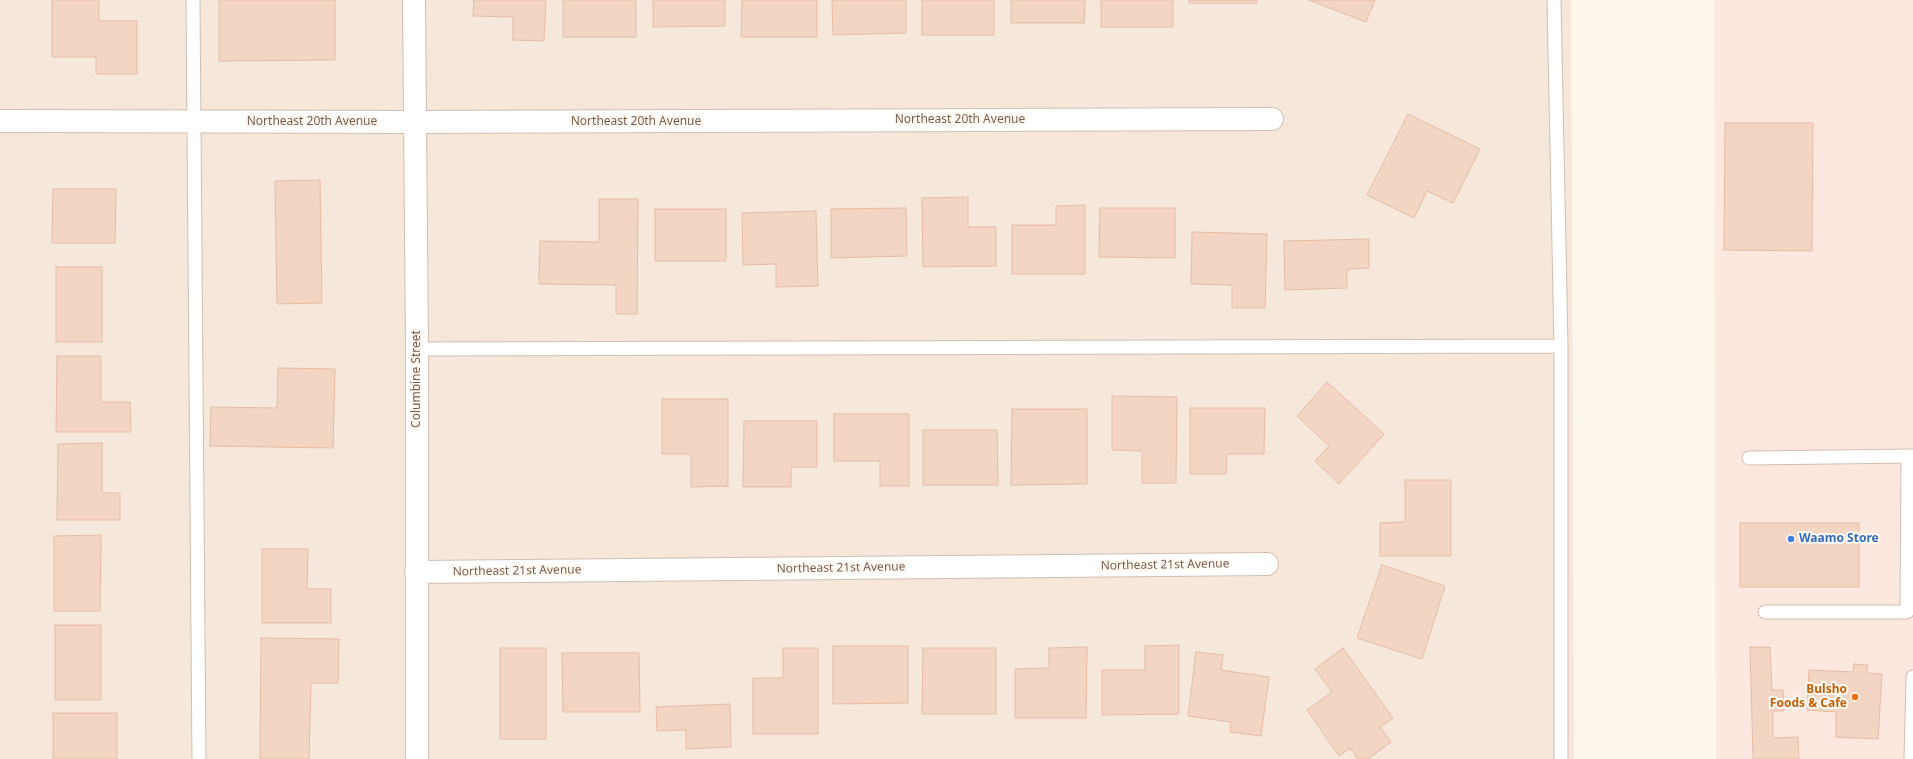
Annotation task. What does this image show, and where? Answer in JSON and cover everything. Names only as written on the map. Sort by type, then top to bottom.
[{"type":"street","name":"Columbine Street","points":[[414,0],[417,349],[417,759]]},
{"type":"street","name":"Northeast 20th Avenue","points":[[0,121],[414,122],[1272,119]]},
{"type":"street","name":"Northeast 21st Avenue","points":[[416,572],[1266,564]]},
{"type":"lane","points":[[193,0],[199,759]]},
{"type":"lane","points":[[1554,0],[1561,346],[1561,759]]},
{"type":"lane","points":[[417,349],[1561,346]]},
{"type":"lane","points":[[1749,458],[1911,456],[1907,612],[1765,612]]},
{"type":"lane","points":[[1911,759],[1913,677]]},
{"type":"shaded area","points":[[0,0],[1571,0],[1574,759],[0,759]]},
{"type":"shaded area","points":[[1714,0],[1913,0],[1913,759],[1716,759]]},
{"type":"building","points":[[52,0],[99,0],[99,21],[137,21],[137,74],[96,74],[96,57],[52,57]]},
{"type":"building","points":[[219,0],[335,0],[335,60],[219,61]]},
{"type":"building","points":[[474,0],[546,0],[544,41],[513,40],[513,17],[473,16]]},
{"type":"building","points":[[563,0],[636,0],[636,37],[563,37]]},
{"type":"building","points":[[653,0],[725,0],[725,26],[653,27]]},
{"type":"building","points":[[742,0],[817,0],[817,37],[741,37]]},
{"type":"building","points":[[832,0],[906,0],[906,33],[833,35]]},
{"type":"building","points":[[922,0],[994,0],[994,35],[922,35]]},
{"type":"building","points":[[1011,0],[1085,0],[1084,23],[1011,23]]},
{"type":"building","points":[[1101,0],[1173,0],[1173,27],[1101,27]]},
{"type":"building","points":[[1189,0],[1257,0],[1257,3],[1189,3]]},
{"type":"building","points":[[1309,0],[1375,0],[1366,22]]},
{"type":"building","points":[[1408,114],[1480,149],[1453,203],[1427,191],[1414,218],[1367,195]]},
{"type":"building","points":[[1725,123],[1813,123],[1812,251],[1724,250]]},
{"type":"building","points":[[320,180],[322,303],[277,304],[275,181]]},
{"type":"building","points":[[53,189],[116,189],[115,243],[52,243]]},
{"type":"building","points":[[968,197],[968,227],[996,227],[996,266],[923,267],[922,198]]},
{"type":"building","points":[[599,199],[638,199],[637,314],[616,314],[616,285],[539,284],[540,241],[599,242]]},
{"type":"building","points":[[1085,205],[1085,274],[1012,274],[1012,225],[1056,225],[1056,206]]},
{"type":"building","points":[[906,208],[907,256],[831,258],[831,209]]},
{"type":"building","points":[[1100,208],[1175,208],[1175,258],[1099,257]]},
{"type":"building","points":[[655,209],[726,209],[726,261],[655,261]]},
{"type":"building","points":[[816,211],[818,286],[776,287],[776,264],[743,265],[742,213]]},
{"type":"building","points":[[1192,232],[1267,234],[1265,308],[1232,308],[1232,285],[1191,284]]},
{"type":"building","points":[[1369,239],[1369,268],[1347,269],[1347,288],[1285,290],[1284,241]]},
{"type":"building","points":[[56,267],[102,267],[102,342],[56,342]]},
{"type":"building","points":[[57,356],[101,356],[101,402],[130,402],[131,432],[56,432]]},
{"type":"building","points":[[278,368],[335,369],[333,448],[210,446],[211,407],[277,408]]},
{"type":"building","points":[[1327,382],[1384,434],[1339,484],[1315,461],[1329,446],[1297,416]]},
{"type":"building","points":[[1112,396],[1177,397],[1176,483],[1142,483],[1142,451],[1112,450]]},
{"type":"building","points":[[662,399],[728,399],[728,486],[691,487],[691,454],[662,454]]},
{"type":"building","points":[[1190,408],[1265,408],[1264,454],[1227,454],[1226,474],[1190,474]]},
{"type":"building","points":[[1012,409],[1087,409],[1087,484],[1011,485]]},
{"type":"building","points":[[834,414],[909,414],[909,486],[880,486],[880,461],[834,461]]},
{"type":"building","points":[[744,421],[817,421],[817,467],[791,467],[791,487],[743,487]]},
{"type":"building","points":[[923,430],[997,430],[998,485],[923,485]]},
{"type":"building","points":[[102,443],[102,493],[120,493],[120,520],[57,520],[58,444]]},
{"type":"building","points":[[1405,480],[1451,480],[1451,556],[1380,556],[1380,523],[1405,522]]},
{"type":"building","points":[[1740,523],[1859,523],[1859,587],[1740,587]]},
{"type":"building","points":[[101,535],[100,611],[54,611],[54,536]]},
{"type":"building","points":[[262,549],[308,549],[307,589],[331,589],[331,623],[262,623]]},
{"type":"building","points":[[1382,565],[1445,586],[1422,659],[1357,638]]},
{"type":"building","points":[[55,625],[101,625],[101,700],[55,700]]},
{"type":"building","points":[[261,638],[339,639],[338,683],[311,683],[309,759],[260,759]]},
{"type":"building","points":[[1179,645],[1179,714],[1102,715],[1102,670],[1145,670],[1145,646]]},
{"type":"building","points":[[833,646],[908,646],[908,703],[833,704]]},
{"type":"building","points":[[1087,647],[1086,718],[1015,718],[1015,669],[1049,668],[1049,648]]},
{"type":"building","points":[[1750,647],[1770,647],[1772,690],[1783,690],[1784,711],[1773,711],[1773,738],[1798,737],[1799,759],[1753,759]]},
{"type":"building","points":[[500,648],[546,648],[546,739],[500,739]]},
{"type":"building","points":[[783,648],[818,648],[818,734],[753,734],[753,678],[783,678]]},
{"type":"building","points":[[923,648],[996,648],[996,714],[922,714]]},
{"type":"building","points":[[1343,648],[1393,718],[1380,727],[1391,742],[1368,759],[1358,759],[1350,748],[1339,756],[1307,710],[1332,692],[1315,669]]},
{"type":"building","points":[[1196,652],[1223,655],[1221,670],[1269,677],[1261,736],[1230,732],[1231,722],[1188,716]]},
{"type":"building","points":[[562,653],[639,653],[640,712],[563,712]]},
{"type":"building","points":[[1854,664],[1868,665],[1867,673],[1882,674],[1878,739],[1836,737],[1836,712],[1807,710],[1809,670],[1853,672]]},
{"type":"building","points":[[730,704],[731,747],[686,749],[686,730],[657,731],[656,707]]},
{"type":"building","points":[[53,713],[117,713],[117,759],[53,759]]},
{"type":"place","name":"Waamo Store","points":[[1791,539]]},
{"type":"place","name":"Bulsho Foods & Cafe","points":[[1855,697]]}]
